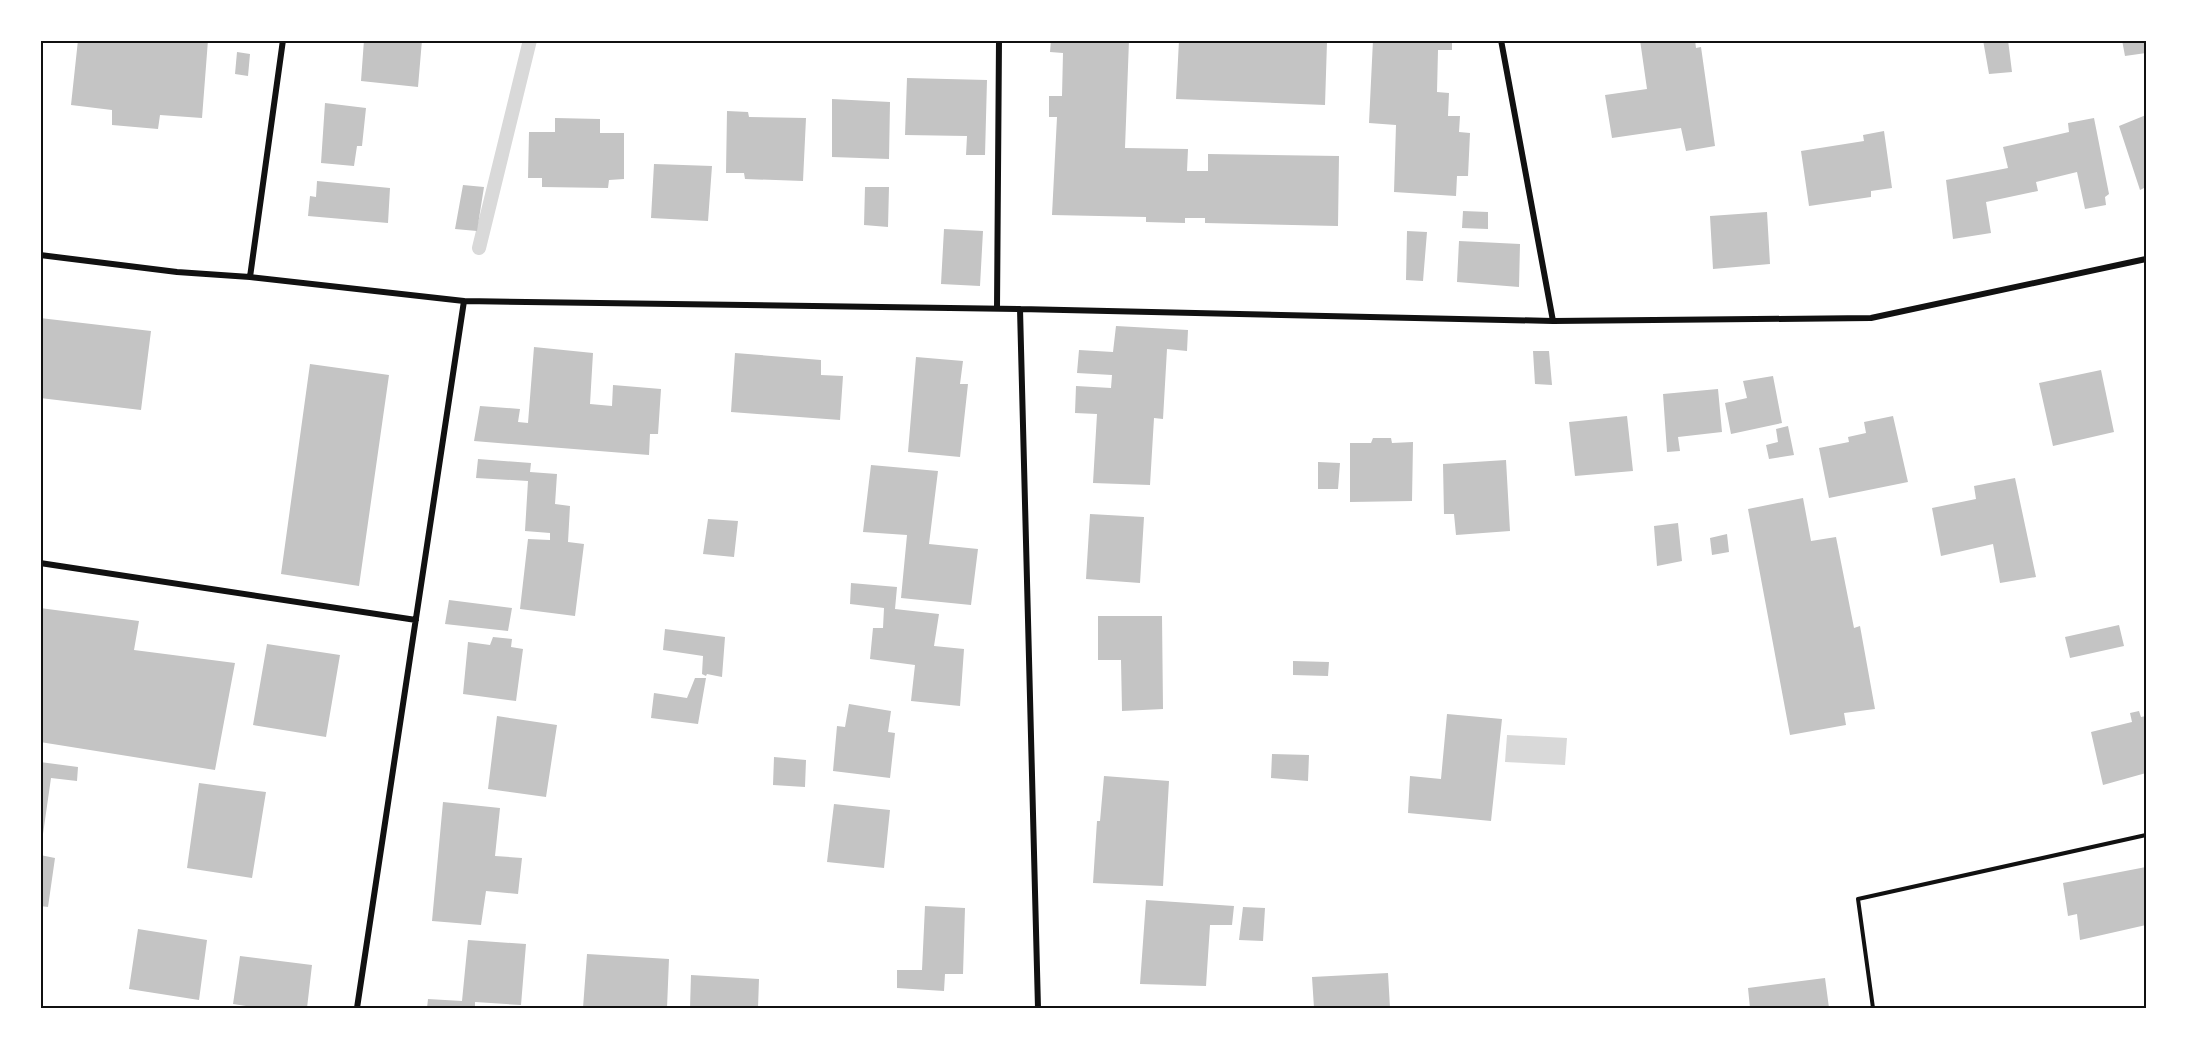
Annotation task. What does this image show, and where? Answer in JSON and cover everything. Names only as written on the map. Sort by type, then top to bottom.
[{"type":"street","points":[[250,277],[283,40]]},
{"type":"street","points":[[997,308],[999,40]]},
{"type":"street","points":[[1502,40],[1553,321]]},
{"type":"street","points":[[40,255],[177,272],[250,277],[464,301],[997,308],[1553,321],[1871,318],[2146,259]]},
{"type":"street","points":[[357,1008],[464,301]]},
{"type":"street","points":[[1020,309],[1038,1008]]},
{"type":"street","points":[[40,563],[416,620]]},
{"type":"path","points":[[1874,1008],[1858,899],[2146,834]]},
{"type":"shaded area","points":[[1507,735],[1567,738],[1565,765],[1505,762]]},
{"type":"building","points":[[78,40],[208,40],[202,118],[160,115],[158,129],[112,125],[112,110],[71,105]]},
{"type":"building","points":[[364,40],[422,40],[418,87],[361,81]]},
{"type":"building","points":[[1051,40],[1129,40],[1125,148],[1188,149],[1187,171],[1208,171],[1208,154],[1339,156],[1338,226],[1205,223],[1205,218],[1185,218],[1185,223],[1146,222],[1146,217],[1052,215],[1057,117],[1049,117],[1049,96],[1062,96],[1063,53],[1050,52]]},
{"type":"building","points":[[1179,40],[1327,42],[1325,105],[1176,99]]},
{"type":"building","points":[[1373,40],[1452,40],[1452,50],[1438,50],[1437,92],[1449,93],[1448,116],[1460,116],[1459,132],[1470,133],[1468,176],[1457,176],[1456,196],[1394,192],[1396,125],[1369,123]]},
{"type":"building","points":[[1640,40],[1695,40],[1696,48],[1701,47],[1715,146],[1686,151],[1681,128],[1612,138],[1605,95],[1647,89]]},
{"type":"building","points":[[1983,40],[2008,40],[2012,72],[1989,74]]},
{"type":"building","points":[[2122,40],[2146,40],[2146,53],[2125,56]]},
{"type":"building","points":[[237,52],[250,54],[248,76],[235,74]]},
{"type":"building","points":[[907,78],[987,80],[985,155],[966,155],[967,136],[905,135]]},
{"type":"building","points":[[832,99],[890,102],[889,159],[832,157]]},
{"type":"building","points":[[325,103],[366,108],[362,146],[357,146],[354,166],[321,163]]},
{"type":"building","points":[[727,111],[748,112],[749,117],[806,118],[803,181],[745,179],[744,173],[726,173]]},
{"type":"building","points":[[2146,115],[2146,187],[2140,190],[2119,126]]},
{"type":"building","points":[[555,118],[600,119],[600,133],[624,133],[624,179],[609,180],[608,188],[542,187],[542,178],[528,178],[529,132],[555,132]]},
{"type":"building","points":[[2094,118],[2109,194],[2105,197],[2106,205],[2085,209],[2077,172],[2036,182],[2038,191],[1986,202],[1991,233],[1953,239],[1946,180],[2008,168],[2003,147],[2069,132],[2068,123]]},
{"type":"building","points":[[1884,131],[1892,188],[1871,191],[1871,197],[1809,206],[1801,151],[1864,141],[1863,135]]},
{"type":"building","points":[[654,164],[712,166],[708,221],[651,218]]},
{"type":"building","points":[[317,181],[390,188],[388,223],[308,216],[310,196],[316,197]]},
{"type":"building","points":[[463,185],[484,187],[477,231],[455,229]]},
{"type":"building","points":[[865,187],[889,187],[888,227],[864,225]]},
{"type":"building","points":[[1463,211],[1488,212],[1488,229],[1462,228]]},
{"type":"building","points":[[1767,212],[1770,264],[1713,269],[1710,216]]},
{"type":"building","points":[[944,229],[983,231],[980,286],[941,284]]},
{"type":"building","points":[[1407,231],[1427,232],[1423,281],[1406,280]]},
{"type":"building","points":[[1459,241],[1520,244],[1519,287],[1457,282]]},
{"type":"building","points":[[40,318],[151,331],[141,410],[40,398]]},
{"type":"building","points":[[1116,326],[1188,330],[1187,351],[1167,349],[1163,419],[1154,418],[1150,485],[1093,483],[1097,414],[1075,413],[1076,386],[1111,388],[1112,375],[1077,373],[1079,350],[1113,352]]},
{"type":"building","points":[[534,347],[593,353],[590,404],[612,406],[613,385],[661,389],[658,434],[650,434],[649,455],[474,441],[480,406],[520,409],[518,422],[528,423]]},
{"type":"building","points":[[1533,351],[1549,351],[1552,385],[1535,384]]},
{"type":"building","points":[[735,353],[821,360],[821,375],[843,376],[840,420],[731,412]]},
{"type":"building","points":[[916,357],[963,361],[960,384],[968,384],[960,457],[908,452]]},
{"type":"building","points":[[310,364],[389,375],[359,586],[281,574]]},
{"type":"building","points":[[2101,370],[2114,432],[2053,446],[2039,383]]},
{"type":"building","points":[[1773,376],[1782,423],[1731,434],[1725,403],[1747,398],[1743,381]]},
{"type":"building","points":[[1718,389],[1722,432],[1678,437],[1680,451],[1667,452],[1663,394]]},
{"type":"building","points":[[1627,416],[1633,471],[1575,476],[1569,422]]},
{"type":"building","points":[[1893,416],[1908,482],[1829,498],[1819,448],[1849,442],[1848,437],[1866,433],[1864,422]]},
{"type":"building","points":[[1788,426],[1794,455],[1769,459],[1766,445],[1778,442],[1776,429]]},
{"type":"building","points":[[1373,438],[1391,438],[1392,443],[1413,442],[1412,501],[1350,502],[1350,443],[1371,443]]},
{"type":"building","points":[[478,459],[531,463],[530,472],[557,474],[555,504],[570,506],[568,542],[584,544],[575,616],[520,609],[528,539],[550,540],[550,533],[525,531],[528,481],[476,478]]},
{"type":"building","points":[[1506,460],[1510,531],[1456,535],[1454,514],[1444,514],[1443,464]]},
{"type":"building","points":[[1318,462],[1340,463],[1338,489],[1318,489]]},
{"type":"building","points":[[871,465],[938,471],[929,544],[978,549],[971,605],[901,598],[907,535],[863,532]]},
{"type":"building","points":[[2015,478],[2036,577],[2000,583],[1993,544],[1941,556],[1932,508],[1976,499],[1974,486]]},
{"type":"building","points":[[1803,498],[1811,541],[1836,537],[1854,628],[1860,626],[1875,709],[1844,713],[1846,725],[1790,735],[1748,509]]},
{"type":"building","points":[[1090,514],[1144,517],[1140,583],[1086,579]]},
{"type":"building","points":[[708,519],[738,521],[734,557],[703,554]]},
{"type":"building","points":[[1678,523],[1682,561],[1657,566],[1654,526]]},
{"type":"building","points":[[1727,534],[1729,552],[1712,555],[1710,538]]},
{"type":"building","points":[[851,583],[897,587],[895,609],[939,614],[934,646],[964,649],[960,706],[911,701],[915,665],[870,659],[873,628],[883,628],[884,608],[850,604]]},
{"type":"building","points":[[449,600],[512,608],[508,631],[445,624]]},
{"type":"building","points":[[40,608],[139,621],[134,650],[235,663],[215,770],[40,742]]},
{"type":"building","points":[[1098,616],[1162,616],[1163,709],[1122,711],[1121,660],[1098,660]]},
{"type":"building","points":[[2119,625],[2124,646],[2070,658],[2065,637]]},
{"type":"building","points":[[665,629],[725,637],[722,677],[702,674],[703,656],[663,650]]},
{"type":"building","points":[[493,637],[512,639],[511,647],[523,649],[516,701],[463,694],[468,642],[490,645]]},
{"type":"building","points":[[267,644],[340,655],[326,737],[253,725]]},
{"type":"building","points":[[1293,661],[1329,662],[1328,676],[1293,675]]},
{"type":"building","points":[[695,678],[706,678],[698,724],[651,718],[654,693],[687,698]]},
{"type":"building","points":[[849,704],[891,711],[888,732],[895,733],[890,778],[833,771],[837,726],[845,727]]},
{"type":"building","points":[[2139,711],[2141,717],[2146,716],[2146,773],[2103,785],[2091,732],[2132,722],[2130,713]]},
{"type":"building","points":[[1447,714],[1502,719],[1491,821],[1408,813],[1410,776],[1441,779]]},
{"type":"building","points":[[497,716],[557,725],[546,797],[488,789]]},
{"type":"building","points":[[1272,754],[1309,755],[1308,781],[1271,778]]},
{"type":"building","points":[[774,757],[806,760],[805,787],[773,785]]},
{"type":"building","points":[[40,762],[78,767],[77,781],[51,778],[42,841]]},
{"type":"building","points":[[1104,776],[1169,781],[1163,886],[1093,883],[1097,821],[1100,821]]},
{"type":"building","points":[[199,783],[266,792],[252,878],[187,868]]},
{"type":"building","points":[[443,802],[500,808],[495,856],[522,858],[518,894],[486,891],[481,925],[432,921]]},
{"type":"building","points":[[834,804],[890,810],[884,868],[827,862]]},
{"type":"building","points":[[40,855],[55,858],[48,907],[40,906]]},
{"type":"building","points":[[2146,867],[2146,925],[2080,940],[2077,914],[2068,916],[2063,883]]},
{"type":"building","points":[[1146,900],[1234,906],[1232,925],[1210,925],[1206,986],[1140,984]]},
{"type":"building","points":[[925,906],[965,908],[963,974],[945,974],[944,991],[897,988],[897,970],[922,970]]},
{"type":"building","points":[[1243,907],[1265,908],[1263,941],[1239,940]]},
{"type":"building","points":[[138,929],[207,940],[199,1000],[129,989]]},
{"type":"building","points":[[468,940],[526,944],[521,1005],[475,1002],[475,1008],[427,1008],[428,999],[462,1001]]},
{"type":"building","points":[[587,954],[669,959],[667,1008],[583,1008]]},
{"type":"building","points":[[240,956],[312,965],[307,1008],[259,1008],[233,1004]]},
{"type":"building","points":[[1388,973],[1390,1008],[1314,1008],[1312,977]]},
{"type":"building","points":[[691,975],[759,979],[758,1008],[690,1008]]},
{"type":"building","points":[[1825,978],[1829,1008],[1750,1008],[1748,988]]},
{"type":"waterway","points":[[479,248],[530,40]]}]
